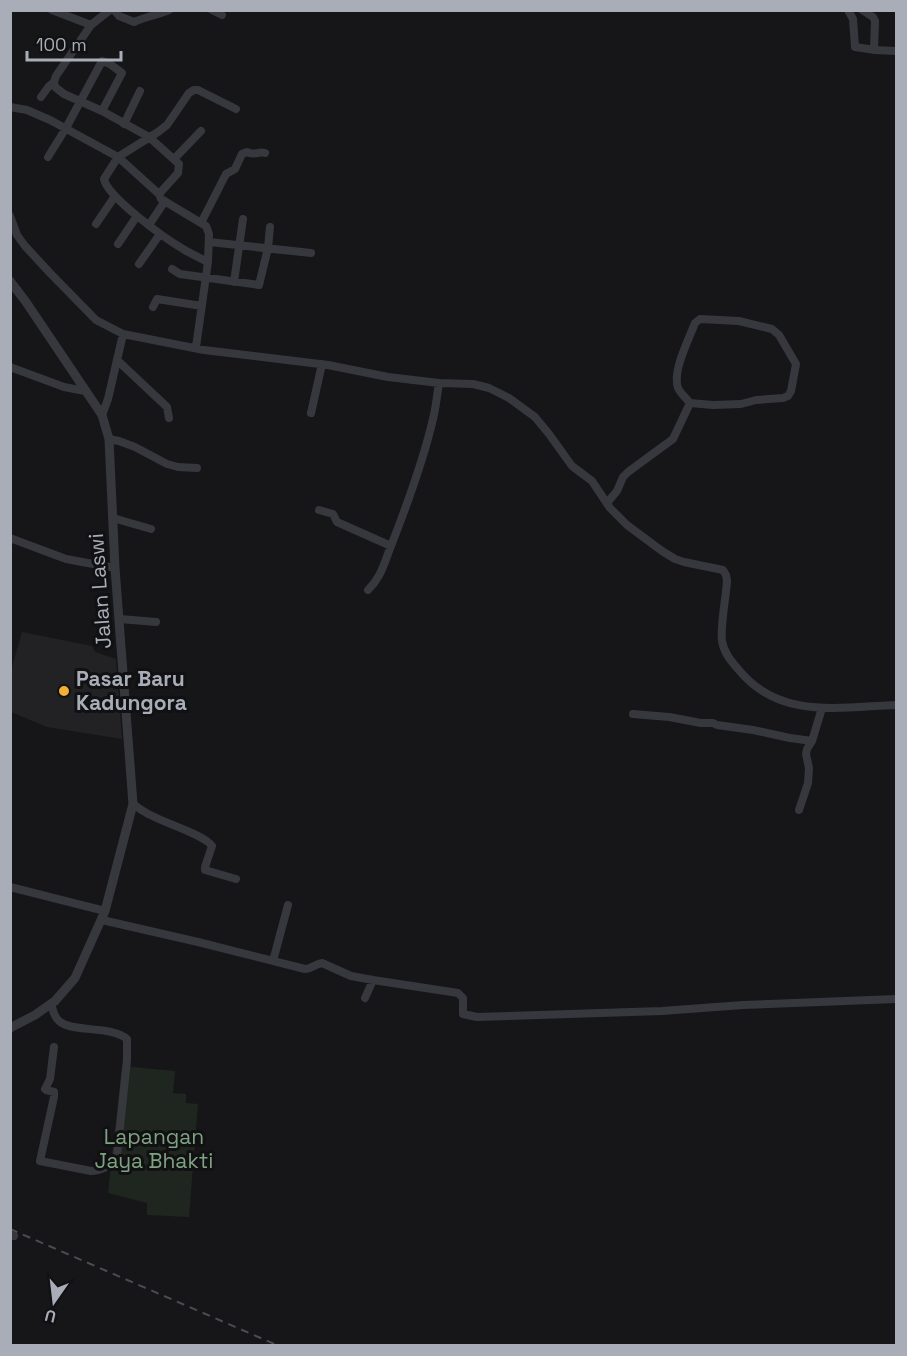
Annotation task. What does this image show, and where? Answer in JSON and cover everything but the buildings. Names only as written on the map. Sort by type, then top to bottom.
[{"type":"street","points":[[52,10],[91,25]]},
{"type":"street","points":[[41,97],[54,82],[91,25],[110,11],[134,22],[141,19],[146,20],[169,10]]},
{"type":"street","points":[[212,10],[222,15]]},
{"type":"street","points":[[848,10],[853,19],[855,47],[897,51]]},
{"type":"street","points":[[862,10],[875,21],[874,50]]},
{"type":"street","points":[[48,157],[66,128],[99,64],[104,61],[122,73],[102,111]]},
{"type":"street","points":[[54,82],[55,87],[64,94],[149,136],[179,164],[178,173],[159,194]]},
{"type":"street","points":[[208,262],[183,249],[137,216],[115,196],[104,183],[104,179],[118,157],[167,125],[189,93],[194,90],[236,109]]},
{"type":"street","points":[[124,124],[140,91]]},
{"type":"street","points":[[10,106],[27,110],[50,120],[118,157],[159,194],[161,199],[201,223],[208,230],[208,262],[196,348]]},
{"type":"street","points":[[174,159],[201,131]]},
{"type":"street","points":[[201,223],[226,174],[235,169],[242,154],[265,153]]},
{"type":"street","points":[[96,224],[115,196]]},
{"type":"street","points":[[149,225],[165,201]]},
{"type":"street","points":[[10,216],[17,235],[44,266],[96,320],[123,334],[196,348],[322,364],[388,377],[473,384],[489,388],[509,398],[535,417],[572,466],[592,481],[607,503],[627,525],[675,559],[723,570],[727,582],[722,640],[725,652],[746,680],[765,694],[783,702],[822,708],[897,705]]},
{"type":"street","points":[[118,244],[137,216]]},
{"type":"street","points":[[234,282],[243,219]]},
{"type":"street","points":[[172,269],[180,274],[259,285],[268,248],[270,227]]},
{"type":"street","points":[[139,264],[160,234]]},
{"type":"street","points":[[209,242],[311,253]]},
{"type":"street","name":"Jalan Laswi","points":[[10,281],[102,415],[109,439],[115,568],[133,804],[104,915],[75,978],[51,1004],[10,1028]]},
{"type":"street","points":[[153,307],[157,299],[202,306]]},
{"type":"street","points":[[700,319],[739,321],[772,329],[779,335],[796,364],[791,391],[783,398],[756,400],[741,404],[690,403],[679,391],[677,383],[679,368],[695,323],[700,319]]},
{"type":"street","points":[[102,415],[123,334]]},
{"type":"street","points":[[117,360],[167,407],[169,418]]},
{"type":"street","points":[[311,412],[322,364]]},
{"type":"street","points":[[10,367],[64,387],[85,391]]},
{"type":"street","points":[[368,591],[380,574],[402,518],[433,419],[439,383]]},
{"type":"street","points":[[607,503],[628,472],[673,439],[690,403]]},
{"type":"street","points":[[109,439],[135,447],[167,464],[197,468]]},
{"type":"street","points":[[319,510],[333,514],[337,522],[391,546]]},
{"type":"street","points":[[113,518],[151,529]]},
{"type":"street","points":[[10,538],[66,559],[115,568]]},
{"type":"street","points":[[120,619],[156,622]]},
{"type":"street","points":[[799,810],[808,783],[807,749],[812,741],[822,708]]},
{"type":"street","points":[[633,714],[680,718],[812,741]]},
{"type":"street","points":[[133,804],[145,812],[210,842],[212,846],[205,870],[236,879]]},
{"type":"street","points":[[10,886],[104,915],[305,969],[322,963],[344,974],[458,993],[463,998],[463,1014],[477,1017],[662,1011],[743,1005],[897,999]]},
{"type":"street","points":[[273,961],[288,905]]},
{"type":"street","points":[[365,998],[373,980]]},
{"type":"street","points":[[51,1004],[58,1021],[64,1024],[118,1034],[127,1039],[127,1060],[117,1155],[109,1166],[91,1171],[40,1161],[54,1097],[54,1092],[45,1089],[50,1079],[54,1047]]},
{"type":"shaded area","name":"Pasar Baru Kadungora","points":[[22,632],[92,646],[95,652],[116,659],[122,739],[47,727],[11,712],[11,670]]},
{"type":"green space","name":"Lapangan Jaya Bhakti","points":[[122,1066],[175,1071],[173,1093],[186,1094],[186,1103],[198,1104],[189,1217],[147,1215],[147,1203],[108,1193]]},
{"type":"railway","points":[[10,1229],[279,1346]]},
{"type":"place","name":"Pasar Baru Kadungora","points":[[64,691]]}]
